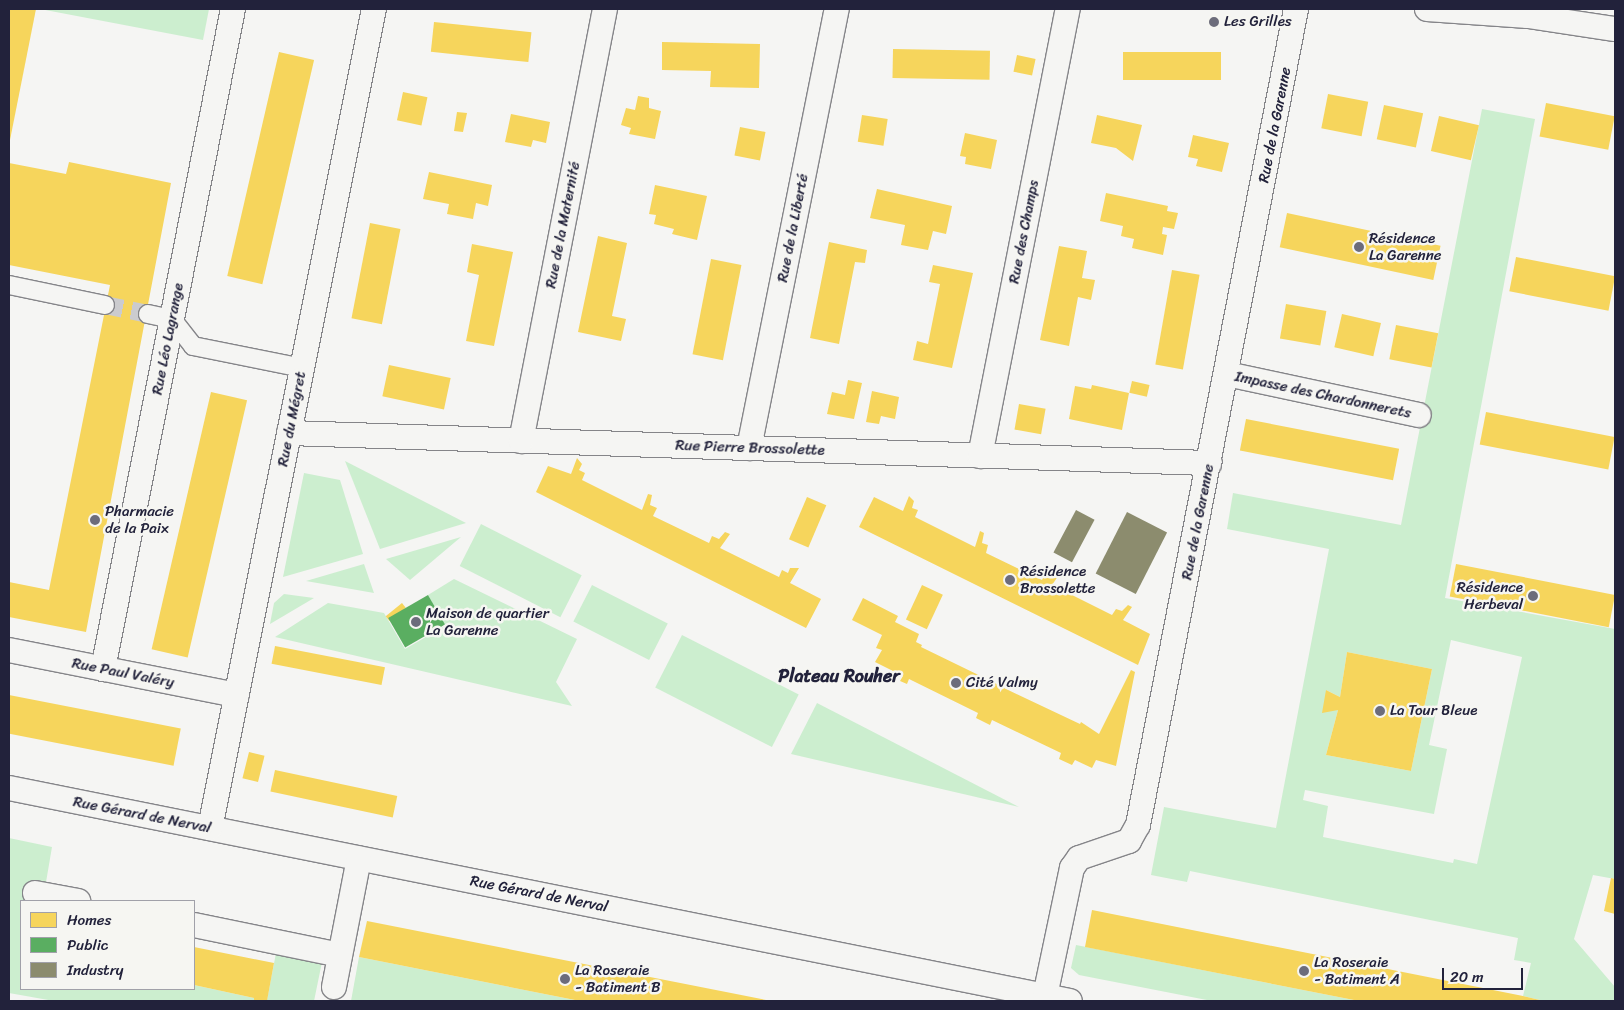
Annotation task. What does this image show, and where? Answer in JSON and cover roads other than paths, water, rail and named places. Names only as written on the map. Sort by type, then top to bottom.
[{"type":"street","name":"Rue Léo Lagrange","points":[[103,669],[233,9]]},
{"type":"street","name":"Rue du Mégret","points":[[210,828],[374,9]]},
{"type":"street","name":"Rue de la Maternité","points":[[521,441],[605,9]]},
{"type":"street","name":"Rue de la Liberté","points":[[748,448],[837,9]]},
{"type":"street","name":"Rue des Champs","points":[[980,456],[1068,9]]},
{"type":"street","name":"Rue de la Garenne","points":[[1045,996],[1072,868],[1079,858],[1129,841],[1138,825],[1210,463],[1296,9]]},
{"type":"street","points":[[1427,9],[1529,12],[1615,29]]},
{"type":"street","points":[[9,285],[105,305]]},
{"type":"street","points":[[148,314],[172,319],[193,346],[302,368]]},
{"type":"street","name":"Impasse des Chardonnerets","points":[[1227,374],[1419,415]]},
{"type":"street","name":"Rue Pierre Brossolette","points":[[290,433],[1210,463]]},
{"type":"street","name":"Rue Paul Valéry","points":[[9,650],[237,695]]},
{"type":"street","name":"Rue Gérard de Nerval","points":[[9,788],[1070,1001]]},
{"type":"street","points":[[334,987],[359,858]]},
{"type":"street","points":[[35,893],[73,900]]},
{"type":"street","points":[[195,925],[340,955]]},
{"type":"tunnel","points":[[105,305],[148,314]]},
{"type":"place","name":"Les Grilles","points":[[1214,22]]},
{"type":"place","name":"Résidence La Garenne","points":[[1359,247]]},
{"type":"place","name":"Pharmacie de la Paix","points":[[95,520]]},
{"type":"place","name":"Résidence Brossolette","points":[[1010,580]]},
{"type":"place","name":"Résidence Herbeval","points":[[1533,596]]},
{"type":"place","name":"Maison de quartier La Garenne","points":[[416,622]]},
{"type":"place","name":"Cité Valmy","points":[[956,683]]},
{"type":"place","name":"La Tour Bleue","points":[[1380,711]]},
{"type":"place","name":"La Roseraie - Batiment A","points":[[1304,971]]},
{"type":"place","name":"La Roseraie - Batiment B","points":[[565,979]]},
{"type":"district","name":"Plateau Rouher","points":[[839,676]]}]
